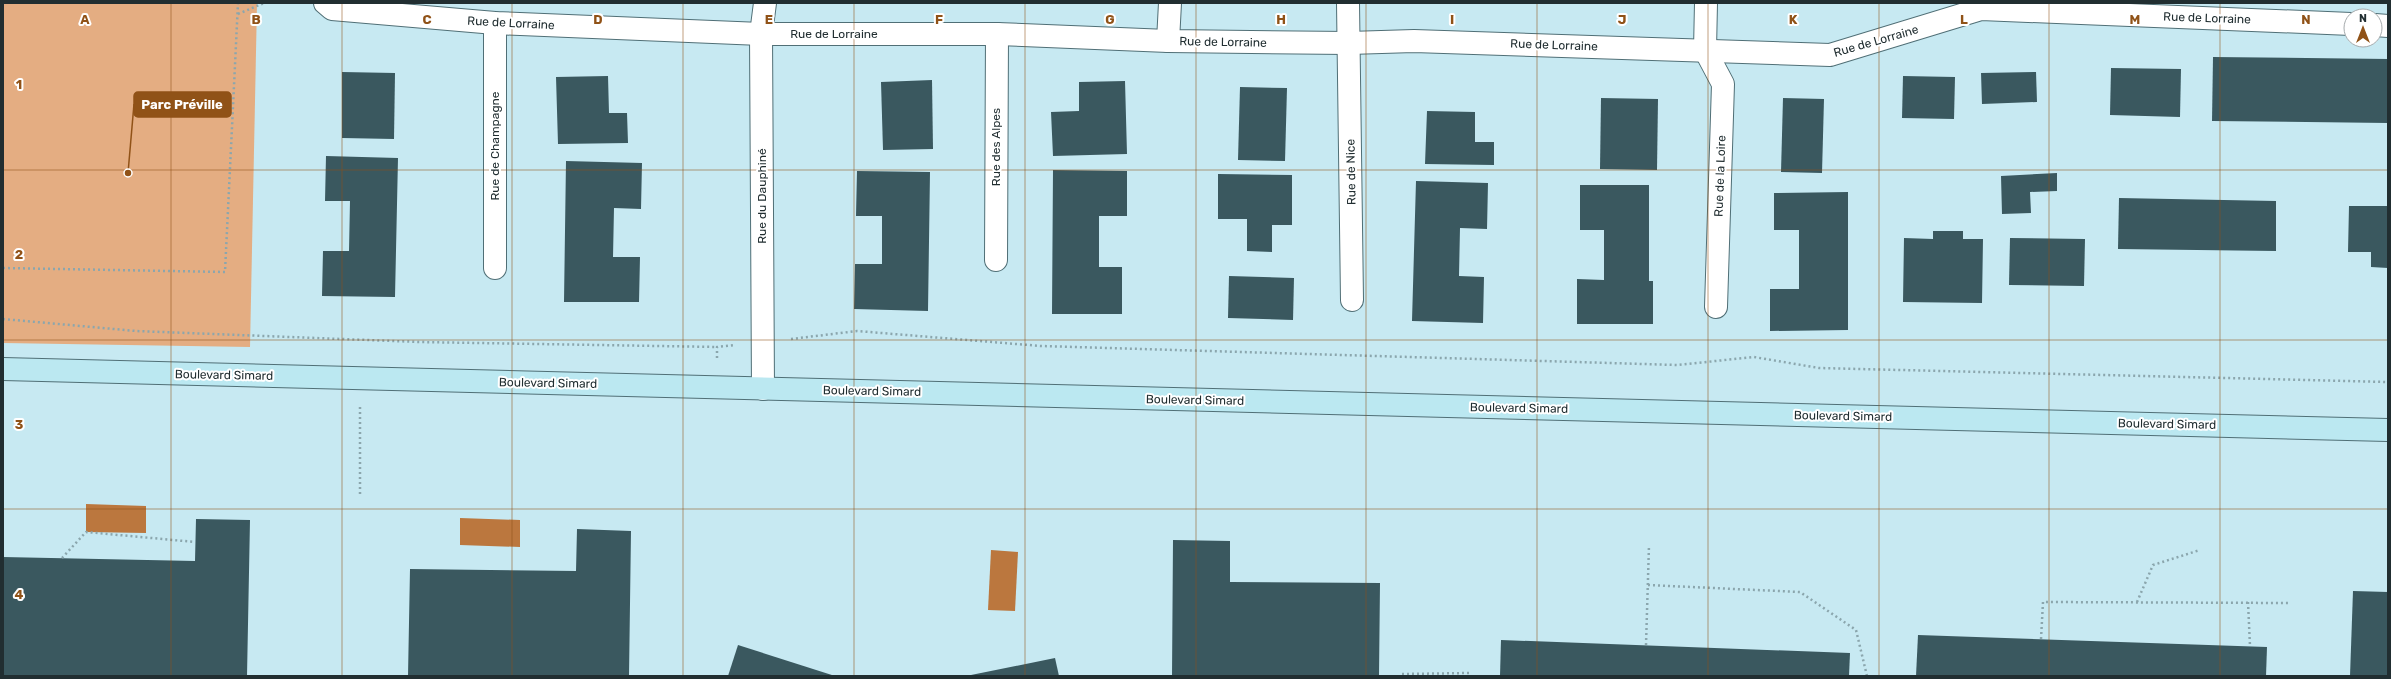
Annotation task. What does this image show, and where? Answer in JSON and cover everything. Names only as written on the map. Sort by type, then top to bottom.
[{"type":"main road","name":"Boulevard Simard","points":[[3,369],[2388,430]]},
{"type":"street","name":"Rue de Lorraine","points":[[325,3],[332,9],[405,9],[494,24],[761,34],[997,34],[1168,41],[1350,43],[1414,41],[1830,55],[1981,9],[2343,24]]},
{"type":"street","name":"Rue du Dauphiné","points":[[763,389],[761,34],[765,3]]},
{"type":"street","name":"Rue de Lorraine","points":[[1168,41],[1170,3]]},
{"type":"street","points":[[1348,3],[1350,43]]},
{"type":"street","points":[[1705,50],[1706,3]]},
{"type":"street","name":"Rue de Champagne","points":[[494,24],[494,268]]},
{"type":"street","name":"Rue des Alpes","points":[[996,260],[997,34]]},
{"type":"street","name":"Rue de Nice","points":[[1350,43],[1352,300]]},
{"type":"street","name":"Rue de la Loire","points":[[1705,50],[1723,84],[1716,307]]},
{"type":"path","points":[[3,268],[225,272],[238,3]]},
{"type":"path","points":[[238,14],[264,3]]},
{"type":"path","points":[[223,114],[233,114]]},
{"type":"path","points":[[3,319],[136,331],[419,342],[717,347]]},
{"type":"path","points":[[808,338],[857,331],[1049,346],[1678,365],[1754,357],[1819,368],[2388,382]]},
{"type":"path","points":[[360,378],[360,496]]},
{"type":"path","points":[[62,558],[86,532],[195,542]]},
{"type":"path","points":[[1646,645],[1649,545]]},
{"type":"path","points":[[2136,602],[2153,565],[2200,550]]},
{"type":"path","points":[[1648,585],[1800,592],[1856,630],[1866,676]]},
{"type":"path","points":[[2041,639],[2043,602],[2288,603]]},
{"type":"path","points":[[2248,602],[2250,646]]},
{"type":"path","points":[[1402,674],[1470,673]]},
{"type":"shaded area","points":[[3,3],[257,3],[250,347],[3,343]]},
{"type":"shaded area","points":[[86,504],[146,506],[146,533],[86,532]]},
{"type":"shaded area","points":[[460,518],[520,520],[520,547],[460,545]]},
{"type":"shaded area","points":[[991,550],[1018,552],[1015,611],[988,610]]},
{"type":"building","points":[[2213,57],[2388,59],[2388,123],[2212,121]]},
{"type":"building","points":[[2111,68],[2181,69],[2180,117],[2110,115]]},
{"type":"building","points":[[342,72],[395,73],[394,139],[342,138]]},
{"type":"building","points":[[2036,72],[2037,102],[1982,104],[1981,73]]},
{"type":"building","points":[[608,76],[609,113],[627,113],[628,143],[558,144],[556,77]]},
{"type":"building","points":[[1903,76],[1955,77],[1954,119],[1902,118]]},
{"type":"building","points":[[932,80],[933,149],[883,150],[881,82]]},
{"type":"building","points":[[1125,81],[1127,154],[1053,156],[1051,112],[1079,111],[1079,82]]},
{"type":"building","points":[[1240,87],[1287,88],[1285,161],[1238,160]]},
{"type":"building","points":[[1601,98],[1658,99],[1657,170],[1600,169]]},
{"type":"building","points":[[1783,98],[1824,99],[1822,173],[1781,172]]},
{"type":"building","points":[[1427,111],[1475,112],[1475,142],[1494,142],[1494,165],[1425,164]]},
{"type":"building","points":[[326,156],[398,158],[395,297],[322,296],[323,251],[349,251],[350,201],[325,201]]},
{"type":"building","points":[[566,161],[642,163],[641,209],[614,208],[613,257],[640,257],[639,302],[564,302]]},
{"type":"building","points":[[1053,170],[1127,171],[1127,216],[1099,216],[1099,267],[1122,267],[1122,314],[1052,314]]},
{"type":"building","points":[[857,171],[930,172],[928,311],[854,309],[855,264],[882,264],[882,216],[856,216]]},
{"type":"building","points":[[2057,173],[2057,191],[2030,192],[2031,213],[2002,214],[2001,176]]},
{"type":"building","points":[[1218,174],[1292,175],[1292,225],[1272,225],[1272,252],[1247,251],[1247,219],[1218,219]]},
{"type":"building","points":[[1416,181],[1488,183],[1487,229],[1460,228],[1459,276],[1484,277],[1483,323],[1412,321]]},
{"type":"building","points":[[1580,185],[1649,185],[1649,281],[1653,281],[1653,324],[1577,324],[1577,279],[1604,280],[1604,230],[1580,230]]},
{"type":"building","points":[[1848,192],[1848,330],[1770,331],[1770,289],[1799,289],[1799,230],[1774,230],[1774,193]]},
{"type":"building","points":[[2119,198],[2276,201],[2276,251],[2118,249]]},
{"type":"building","points":[[2349,206],[2388,206],[2388,268],[2371,267],[2371,252],[2348,252]]},
{"type":"building","points":[[1933,231],[1963,231],[1963,239],[1983,239],[1982,303],[1903,302],[1904,238],[1933,239]]},
{"type":"building","points":[[2010,238],[2085,239],[2084,286],[2009,285]]},
{"type":"building","points":[[1229,276],[1294,278],[1293,320],[1228,318]]},
{"type":"building","points":[[196,519],[250,520],[247,676],[3,676],[3,557],[195,561]]},
{"type":"building","points":[[577,529],[631,531],[629,676],[408,676],[410,569],[576,571]]},
{"type":"building","points":[[1173,540],[1230,541],[1230,582],[1380,583],[1379,676],[1172,676]]},
{"type":"building","points":[[2353,591],[2388,592],[2388,676],[2350,676]]},
{"type":"building","points":[[1918,635],[2267,647],[2266,676],[1916,676]]},
{"type":"building","points":[[1501,640],[1850,653],[1849,676],[1500,676]]},
{"type":"building","points":[[738,645],[835,676],[728,676]]},
{"type":"building","points":[[1055,658],[1059,676],[971,676],[971,675]]},
{"type":"place","name":"Parc Préville","points":[[128,173]]}]
